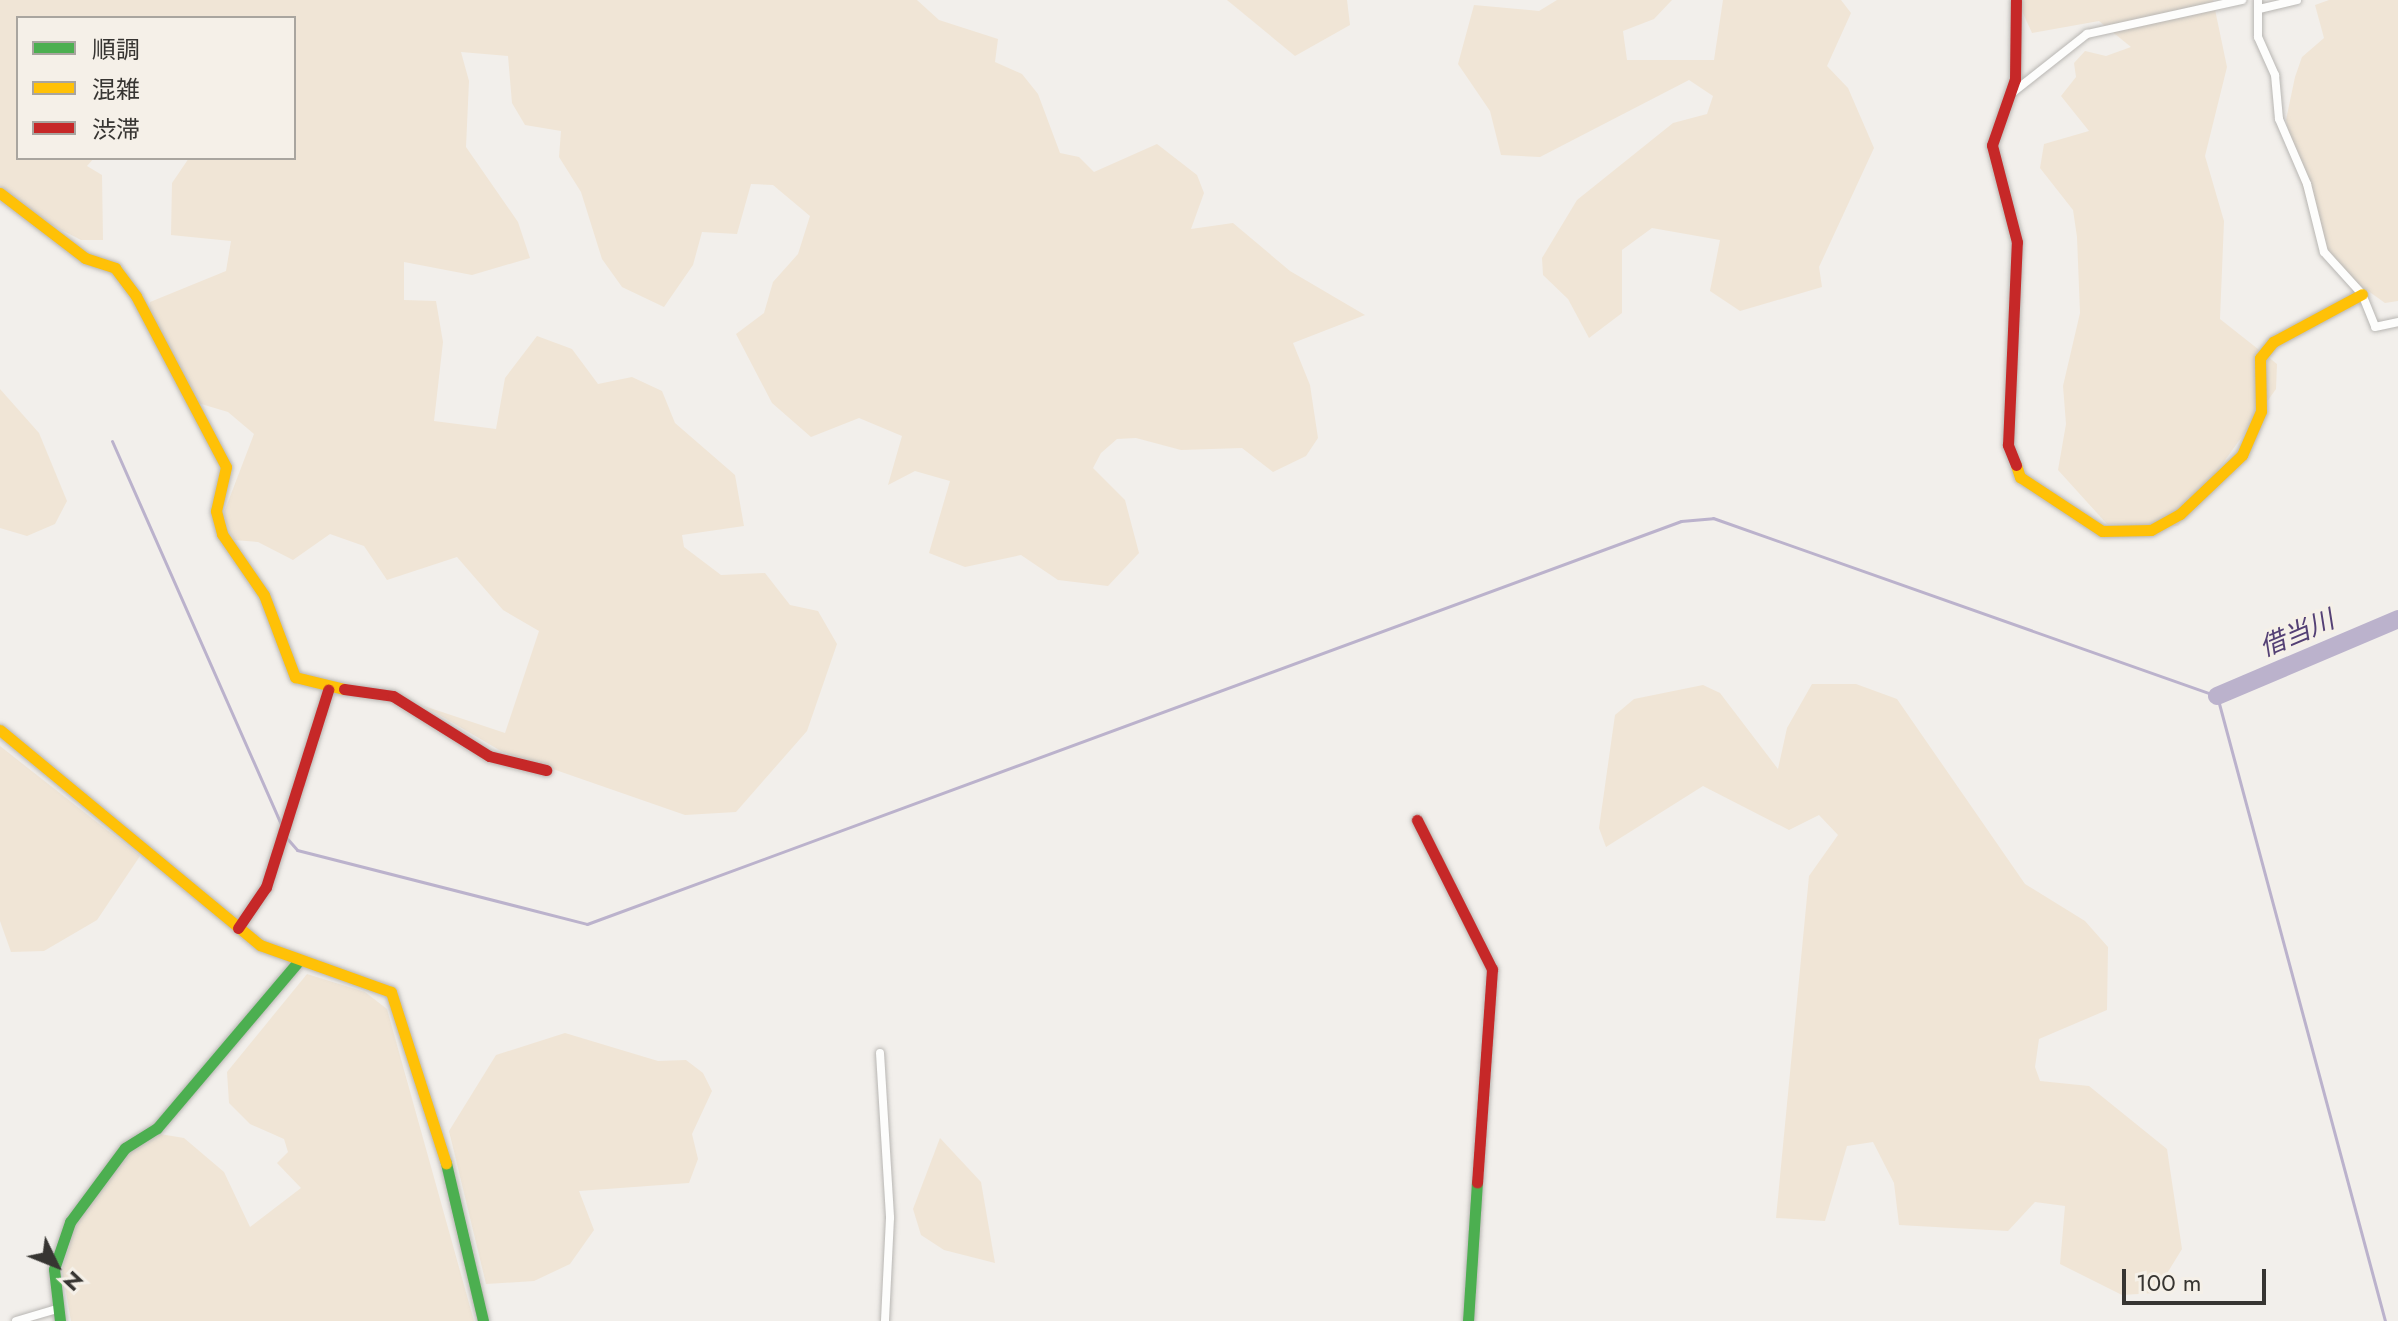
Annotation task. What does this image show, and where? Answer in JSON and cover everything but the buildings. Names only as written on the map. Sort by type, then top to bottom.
[{"type":"street","points":[[2016,0],[2011,94],[1992,145],[2017,242],[2010,457],[2020,477],[2088,524],[2133,533],[2180,514],[2242,455],[2261,411],[2260,358],[2273,342],[2362,294]]},
{"type":"street","points":[[2011,94],[2087,34],[2242,0]]},
{"type":"street","points":[[2297,0],[2258,4],[2258,37],[2275,75],[2279,119],[2307,184],[2324,252],[2362,294],[2375,327],[2398,322]]},
{"type":"street","points":[[0,193],[85,258],[115,268],[136,296],[226,467],[216,511],[222,534],[264,595],[295,677],[328,690],[361,687],[393,696],[489,756],[546,770]]},
{"type":"street","points":[[238,928],[266,887],[328,690]]},
{"type":"street","points":[[0,730],[238,928],[296,964],[368,979],[398,1004],[435,1115],[483,1321]]},
{"type":"street","points":[[1417,820],[1492,969],[1468,1321]]},
{"type":"street","points":[[16,1321],[58,1315],[54,1269],[70,1222],[130,1141],[157,1128],[296,964]]},
{"type":"street","points":[[880,1053],[890,1218],[885,1321]]},
{"type":"shaded area","points":[[0,0],[917,0],[939,20],[998,39],[995,62],[1022,74],[1038,94],[1060,153],[1079,157],[1094,172],[1157,144],[1197,175],[1204,193],[1191,229],[1233,223],[1290,271],[1365,315],[1293,343],[1310,385],[1318,438],[1306,456],[1273,472],[1242,448],[1181,450],[1136,438],[1117,439],[1101,453],[1093,468],[1125,500],[1139,553],[1108,586],[1058,580],[1021,555],[965,567],[929,553],[950,481],[915,471],[888,485],[902,436],[859,418],[811,437],[772,403],[736,334],[764,313],[773,282],[798,254],[810,216],[773,185],[751,184],[737,234],[702,232],[693,265],[664,307],[622,287],[602,259],[581,192],[559,157],[561,131],[525,125],[512,103],[508,56],[461,52],[469,81],[466,147],[518,222],[530,258],[472,275],[404,262],[404,300],[436,301],[443,342],[434,421],[496,429],[505,378],[537,336],[572,349],[598,384],[632,377],[662,391],[675,423],[735,475],[744,526],[682,535],[684,547],[721,575],[765,573],[790,605],[818,611],[837,644],[807,731],[736,812],[685,815],[501,751],[424,706],[505,733],[539,631],[503,610],[457,557],[387,580],[364,546],[330,534],[293,560],[258,542],[234,540],[223,515],[254,434],[228,412],[198,403],[149,329],[150,302],[226,271],[231,241],[171,235],[172,183],[188,160],[296,160],[296,16],[16,16],[16,160],[92,160],[87,166],[102,175],[103,240],[81,240],[11,204],[0,188]]},
{"type":"shaded area","points":[[1227,0],[1347,0],[1350,25],[1295,56]]},
{"type":"shaded area","points":[[1557,0],[1672,0],[1654,19],[1623,31],[1627,60],[1714,60],[1723,0],[1841,0],[1851,13],[1827,66],[1848,88],[1874,148],[1819,267],[1822,287],[1740,311],[1710,291],[1720,240],[1652,228],[1622,250],[1622,313],[1589,338],[1568,299],[1543,275],[1542,258],[1577,200],[1673,123],[1707,114],[1713,96],[1689,80],[1540,157],[1501,155],[1490,111],[1458,64],[1474,5],[1539,11]]},
{"type":"shaded area","points":[[2017,0],[2213,0],[2227,67],[2205,156],[2224,221],[2220,319],[2277,364],[2276,389],[2178,526],[2107,524],[2058,470],[2066,424],[2063,386],[2080,313],[2077,237],[2073,210],[2040,168],[2044,144],[2089,131],[2061,96],[2076,77],[2074,63],[2085,51],[2106,56],[2131,47],[2099,21],[2032,33]]},
{"type":"shaded area","points":[[2329,0],[2398,0],[2398,301],[2385,303],[2346,275],[2318,237],[2293,156],[2286,120],[2295,77],[2302,57],[2324,38],[2315,5]]},
{"type":"shaded area","points":[[0,389],[39,433],[67,501],[55,524],[27,536],[0,528]]},
{"type":"shaded area","points":[[1812,684],[1856,684],[1897,699],[2025,884],[2085,921],[2108,947],[2107,1010],[2039,1039],[2035,1067],[2040,1081],[2089,1086],[2167,1149],[2182,1249],[2155,1293],[2122,1295],[2060,1264],[2065,1206],[2035,1202],[2008,1231],[1899,1225],[1894,1183],[1873,1142],[1847,1146],[1825,1221],[1776,1218],[1809,876],[1838,835],[1819,815],[1789,830],[1703,786],[1606,847],[1599,828],[1615,715],[1634,699],[1703,685],[1720,693],[1778,769],[1787,728]]},
{"type":"shaded area","points":[[0,746],[140,856],[97,920],[44,951],[11,952],[0,921]]},
{"type":"shaded area","points":[[307,974],[365,992],[387,1009],[474,1321],[71,1321],[62,1270],[77,1219],[136,1144],[154,1133],[184,1138],[224,1172],[250,1227],[301,1188],[277,1163],[288,1152],[284,1139],[250,1124],[229,1103],[227,1072]]},
{"type":"shaded area","points":[[565,1033],[658,1061],[686,1060],[703,1073],[712,1091],[692,1134],[698,1159],[689,1183],[579,1191],[594,1230],[570,1264],[534,1281],[486,1284],[449,1131],[496,1055]]},
{"type":"shaded area","points":[[940,1138],[981,1182],[995,1263],[944,1250],[921,1235],[913,1209]]},
{"type":"waterway","points":[[112,441],[281,825]]},
{"type":"waterway","points":[[285,836],[297,850],[587,924],[1681,521],[1713,518],[2217,696],[2385,1321]]},
{"type":"waterway","name":"借当川","points":[[2217,696],[2398,619]]},
{"type":"traffic: fast","points":[[60,1321],[54,1269],[70,1222],[125,1148],[157,1128],[296,964]]},
{"type":"traffic: fast","points":[[446,1163],[483,1321]]},
{"type":"traffic: fast","points":[[1468,1321],[1477,1182]]},
{"type":"traffic: slow","points":[[0,193],[85,258],[115,268],[136,296],[226,467],[216,511],[222,534],[264,595],[295,677],[344,689]]},
{"type":"traffic: slow","points":[[2016,465],[2020,477],[2102,531],[2151,530],[2180,514],[2242,455],[2261,411],[2260,358],[2273,342],[2362,294]]},
{"type":"traffic: slow","points":[[0,730],[260,945],[391,992],[446,1163]]},
{"type":"traffic: jam","points":[[2016,0],[2015,79],[1992,145],[2017,242],[2008,445],[2016,465]]},
{"type":"traffic: jam","points":[[344,689],[393,696],[489,756],[546,770]]},
{"type":"traffic: jam","points":[[238,928],[266,887],[328,690]]},
{"type":"traffic: jam","points":[[1417,820],[1492,969],[1477,1182]]}]
